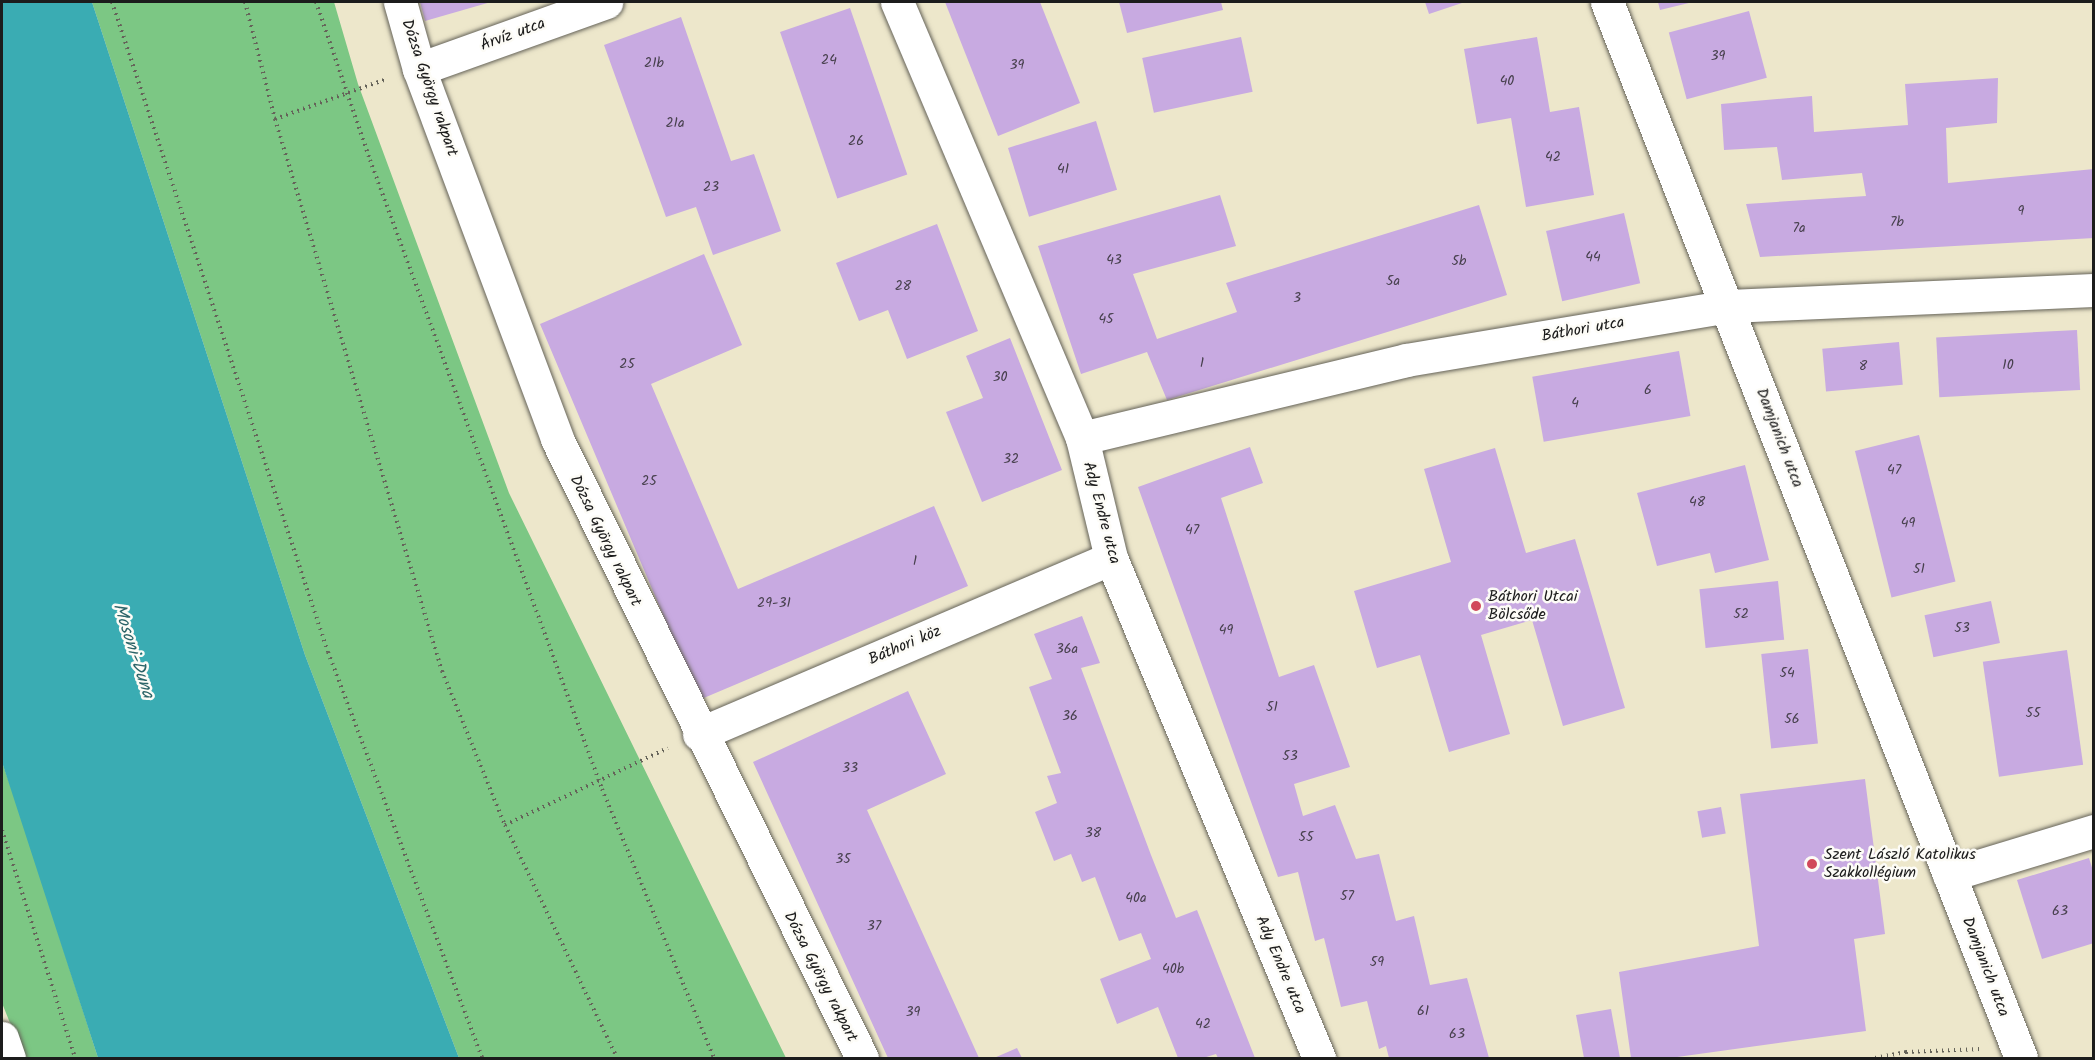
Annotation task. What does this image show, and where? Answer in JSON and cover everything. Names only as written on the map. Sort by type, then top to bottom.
[{"type":"street","name":"Dózsa György rakpart","points":[[400,2],[419,69],[556,439],[699,734],[862,1059]]},
{"type":"street","name":"Árvíz utca","points":[[419,69],[606,2]]},
{"type":"street","name":"Ady Endre utca","points":[[897,2],[1082,438],[1111,558],[1319,1059]]},
{"type":"street","name":"Damjanich utca","points":[[1607,2],[2019,1053]]},
{"type":"street","name":"Báthori utca","points":[[1082,438],[1406,360],[1728,306],[2094,290]]},
{"type":"street","name":"Báthori köz","points":[[699,734],[1111,558]]},
{"type":"street","points":[[1949,875],[2094,831]]},
{"type":"street","points":[[2,1038],[9,1059]]},
{"type":"path","points":[[112,2],[328,652],[482,1059]]},
{"type":"path","points":[[245,2],[275,119],[442,671],[506,825],[617,1059]]},
{"type":"path","points":[[316,2],[599,778],[714,1059]]},
{"type":"path","points":[[275,119],[419,69]]},
{"type":"path","points":[[506,825],[599,778],[699,734]]},
{"type":"path","points":[[2,830],[75,1059]]},
{"type":"path","points":[[1875,1059],[1906,1052],[2019,1053]]},
{"type":"green space","points":[[92,2],[334,2],[358,84],[509,493],[786,1058],[459,1058],[305,655]]},
{"type":"green space","points":[[2,762],[98,1058],[24,1058],[2,1003]]},
{"type":"water","name":"Mosoni-Duna","points":[[2,2],[92,2],[305,655],[459,1058],[98,1058],[2,762]]},
{"type":"building","points":[[420,2],[491,2],[425,21]]},
{"type":"building","points":[[945,2],[1040,2],[1080,103],[998,136]]},
{"type":"building","points":[[1119,2],[1221,2],[1223,10],[1127,33]]},
{"type":"building","points":[[1425,2],[1465,2],[1429,14]]},
{"type":"building","points":[[1658,2],[1693,2],[1660,10]]},
{"type":"building","points":[[850,8],[907,174],[837,199],[780,32]]},
{"type":"building","points":[[1749,11],[1767,78],[1687,99],[1669,32]]},
{"type":"building","points":[[681,17],[731,161],[754,154],[781,231],[713,255],[696,207],[666,217],[604,45]]},
{"type":"building","points":[[1241,37],[1253,92],[1154,113],[1142,58]]},
{"type":"building","points":[[1537,37],[1550,112],[1579,107],[1594,195],[1526,207],[1511,118],[1477,124],[1464,49]]},
{"type":"building","points":[[1998,78],[1997,123],[1946,128],[1948,183],[2094,169],[2094,238],[1760,257],[1746,204],[1866,196],[1862,173],[1782,180],[1777,147],[1724,150],[1721,104],[1812,96],[1814,132],[1908,125],[1905,84]]},
{"type":"building","points":[[1096,121],[1117,190],[1029,217],[1008,148]]},
{"type":"building","points":[[1220,195],[1236,246],[1133,274],[1157,339],[1237,312],[1226,283],[1479,205],[1507,295],[1167,400],[1147,352],[1081,374],[1038,246]]},
{"type":"building","points":[[1624,213],[1640,283],[1562,301],[1546,231]]},
{"type":"building","points":[[937,224],[978,331],[907,359],[888,310],[859,321],[836,263]]},
{"type":"building","points":[[704,254],[742,345],[651,384],[738,589],[934,506],[968,586],[699,700],[540,324]]},
{"type":"building","points":[[2077,330],[2080,390],[1939,397],[1936,337]]},
{"type":"building","points":[[1010,338],[1062,470],[982,502],[946,412],[983,398],[966,356]]},
{"type":"building","points":[[1899,342],[1903,385],[1826,392],[1822,349]]},
{"type":"building","points":[[1679,351],[1690,416],[1544,442],[1532,377]]},
{"type":"building","points":[[1919,435],[1956,582],[1891,597],[1855,451]]},
{"type":"building","points":[[1250,447],[1263,483],[1221,498],[1279,677],[1314,665],[1350,767],[1294,784],[1303,816],[1335,805],[1356,859],[1379,854],[1396,921],[1414,916],[1430,985],[1467,978],[1489,1058],[1389,1058],[1386,1046],[1379,1049],[1367,1001],[1341,1007],[1324,938],[1315,941],[1298,872],[1278,877],[1138,487]]},
{"type":"building","name":"Báthori Utcai Bölcsőde","points":[[1495,448],[1526,553],[1575,539],[1625,708],[1563,726],[1532,620],[1481,635],[1510,734],[1449,752],[1420,655],[1377,668],[1354,591],[1451,562],[1424,469]]},
{"type":"building","points":[[1745,465],[1769,560],[1715,573],[1710,553],[1657,566],[1637,493]]},
{"type":"building","points":[[1778,581],[1784,640],[1706,648],[1699,589]]},
{"type":"building","points":[[1991,601],[2000,643],[1933,657],[1924,615]]},
{"type":"building","points":[[1082,616],[1100,663],[1081,668],[1151,855],[1176,918],[1197,910],[1255,1058],[1218,1058],[1216,1054],[1203,1058],[1178,1058],[1158,1007],[1117,1024],[1100,979],[1151,959],[1141,933],[1119,941],[1095,877],[1082,882],[1071,854],[1054,861],[1035,812],[1057,803],[1047,776],[1061,773],[1029,687],[1052,679],[1034,634]]},
{"type":"building","points":[[1808,649],[1818,743],[1771,748],[1761,654]]},
{"type":"building","points":[[2067,650],[2083,765],[1999,777],[1983,662]]},
{"type":"building","points":[[908,691],[946,774],[867,810],[979,1058],[888,1058],[753,762]]},
{"type":"building","name":"Szent László Katolikus Szakkollégium","points":[[1865,779],[1885,934],[1854,939],[1866,1031],[1670,1058],[1631,1058],[1619,972],[1759,946],[1740,794]]},
{"type":"building","points":[[1721,807],[1726,834],[1702,838],[1697,811]]},
{"type":"building","points":[[2089,858],[2094,874],[2094,943],[2042,959],[2017,880]]},
{"type":"building","points":[[1611,1009],[1620,1058],[1584,1058],[1576,1015]]},
{"type":"building","points":[[1017,1048],[1022,1058],[994,1058]]},
{"type":"place","name":"Báthori Utcai Bölcsőde","points":[[1476,606]]},
{"type":"place","name":"Szent László Katolikus Szakkollégium","points":[[1812,864]]}]
